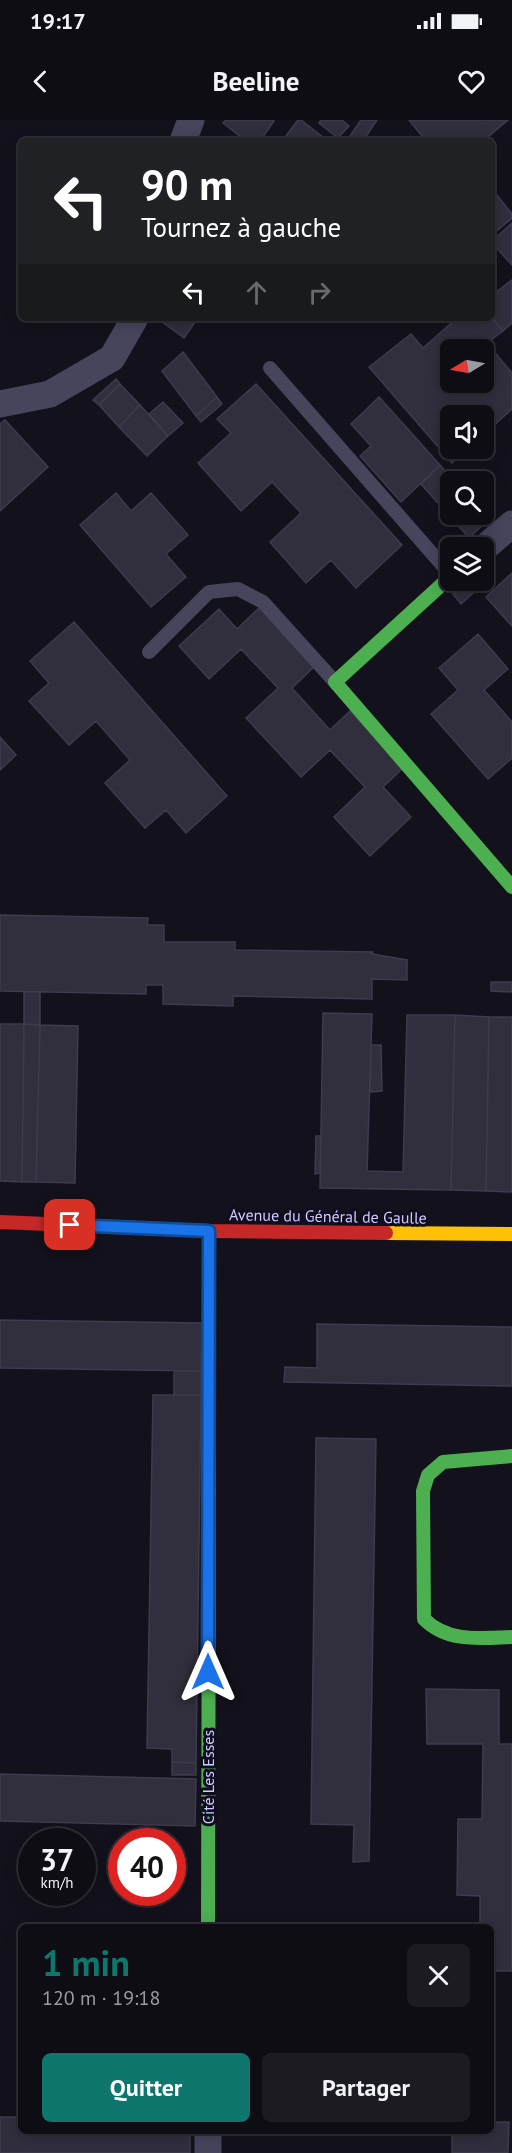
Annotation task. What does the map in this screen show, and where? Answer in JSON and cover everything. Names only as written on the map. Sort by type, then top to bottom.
[{"type":"street","points":[[184,138],[191,120]]},
{"type":"street","points":[[0,404],[50,394],[112,358],[133,321]]},
{"type":"street","points":[[494,540],[512,524]]},
{"type":"street","points":[[440,584],[335,682],[512,886]]},
{"type":"street","name":"Avenue du Général de Gaulle","points":[[0,1222],[209,1231],[512,1234]]},
{"type":"street","name":"Cité Les Esses","points":[[208,1924],[209,1231]]},
{"type":"street","points":[[512,1456],[443,1462],[428,1475],[423,1491],[424,1618],[430,1627],[441,1634],[464,1637],[512,1636]]},
{"type":"street","points":[[208,2134],[208,2153]]},
{"type":"lane","points":[[270,368],[440,564]]},
{"type":"lane","points":[[149,652],[209,592],[238,589],[263,602],[335,682]]},
{"type":"building","points":[[226,120],[274,121],[262,138],[242,138],[223,123]]},
{"type":"building","points":[[298,120],[301,120],[324,138],[284,138]]},
{"type":"building","points":[[321,120],[342,120],[349,126],[338,138],[319,123]]},
{"type":"building","points":[[361,120],[377,120],[365,138],[349,138]]},
{"type":"building","points":[[409,120],[508,120],[487,138],[424,138]]},
{"type":"building","points":[[495,195],[512,214],[512,218],[495,232]]},
{"type":"building","points":[[512,223],[512,265],[495,246],[495,238]]},
{"type":"building","points":[[512,280],[512,323],[503,331],[495,321],[495,293]]},
{"type":"building","points":[[161,321],[196,321],[184,338]]},
{"type":"building","points":[[454,321],[495,321],[503,331],[492,339],[440,339],[440,393],[494,393],[494,351],[512,373],[512,409],[494,425],[494,405],[440,405],[440,449],[369,367],[411,334],[423,348]]},
{"type":"building","points":[[183,352],[217,397],[196,416],[162,371]]},
{"type":"building","points":[[116,379],[120,384],[99,405],[93,400]]},
{"type":"building","points":[[120,384],[140,405],[119,427],[99,405]]},
{"type":"building","points":[[256,384],[402,545],[356,588],[331,560],[306,583],[270,542],[301,513],[272,482],[241,511],[198,463],[231,433],[217,419]]},
{"type":"building","points":[[217,397],[222,404],[201,422],[196,416]]},
{"type":"building","points":[[379,397],[440,465],[401,502],[360,456],[371,446],[351,424]]},
{"type":"building","points":[[163,402],[183,423],[168,436],[149,414]]},
{"type":"building","points":[[140,405],[168,436],[147,456],[119,427]]},
{"type":"building","points":[[5,420],[48,467],[0,511],[0,424]]},
{"type":"building","points":[[440,465],[445,471],[440,471],[440,505],[421,484]]},
{"type":"building","points":[[116,493],[131,511],[151,493],[188,535],[166,554],[186,577],[151,607],[80,525]]},
{"type":"building","points":[[457,525],[483,525],[470,537]]},
{"type":"building","points":[[512,573],[512,626],[486,597]]},
{"type":"building","points":[[451,591],[471,591],[473,593],[461,604]]},
{"type":"building","points":[[261,606],[316,665],[292,688],[330,730],[350,711],[403,768],[383,787],[411,817],[370,856],[334,817],[365,787],[330,750],[301,777],[246,718],[278,688],[241,649],[209,679],[179,646],[219,609],[237,629]]},
{"type":"building","points":[[74,622],[227,796],[186,833],[166,810],[145,828],[105,783],[130,760],[96,721],[69,745],[29,701],[49,683],[30,661]]},
{"type":"building","points":[[478,634],[508,669],[484,690],[512,722],[512,758],[488,779],[431,714],[458,690],[439,668]]},
{"type":"building","points":[[0,737],[16,755],[0,770]]},
{"type":"building","points":[[0,915],[148,918],[147,925],[164,925],[164,942],[235,942],[235,950],[373,952],[372,954],[407,960],[407,980],[372,979],[372,999],[233,996],[233,1006],[163,1004],[163,985],[146,985],[146,994],[0,991]]},
{"type":"building","points":[[491,982],[512,982],[512,992],[491,991]]},
{"type":"building","points":[[24,992],[40,992],[40,1025],[24,1024]]},
{"type":"building","points":[[323,1013],[372,1014],[367,1171],[403,1172],[407,1015],[455,1015],[451,1190],[320,1188]]},
{"type":"building","points":[[455,1015],[489,1017],[486,1191],[451,1190]]},
{"type":"building","points":[[489,1017],[512,1017],[512,1192],[486,1191]]},
{"type":"building","points":[[0,1024],[24,1024],[22,1182],[0,1181]]},
{"type":"building","points":[[24,1024],[40,1025],[36,1182],[22,1182]]},
{"type":"building","points":[[40,1025],[78,1026],[75,1183],[36,1182]]},
{"type":"building","points":[[371,1045],[381,1045],[382,1091],[370,1092]]},
{"type":"building","points":[[316,1136],[321,1136],[320,1173],[315,1174]]},
{"type":"building","points":[[0,1320],[202,1323],[201,1371],[0,1368]]},
{"type":"building","points":[[317,1324],[512,1327],[512,1386],[284,1382],[285,1367],[317,1368]]},
{"type":"building","points":[[174,1371],[201,1371],[201,1395],[174,1395]]},
{"type":"building","points":[[153,1395],[201,1395],[196,1763],[172,1762],[172,1749],[147,1748]]},
{"type":"building","points":[[316,1438],[376,1439],[369,1861],[353,1862],[354,1825],[311,1824]]},
{"type":"building","points":[[426,1689],[499,1690],[499,1744],[512,1744],[512,1971],[494,1971],[494,1924],[480,1924],[480,1896],[457,1895],[458,1819],[482,1819],[483,1744],[427,1744]]},
{"type":"building","points":[[172,1762],[196,1763],[196,1775],[172,1775]]},
{"type":"building","points":[[0,1774],[196,1779],[195,1826],[0,1821]]},
{"type":"building","points":[[0,2117],[18,2117],[18,2134],[190,2134],[190,2153],[0,2153]]},
{"type":"building","points":[[494,2122],[509,2122],[508,2153],[452,2153],[452,2134],[494,2134]]},
{"type":"traffic: fast","points":[[440,586],[335,682],[512,887]]},
{"type":"traffic: fast","points":[[512,1456],[443,1462],[428,1475],[423,1491],[424,1619],[433,1627],[454,1636],[512,1637]]},
{"type":"traffic: fast","points":[[208,1924],[209,1494]]},
{"type":"traffic: slow","points":[[209,1231],[209,1494]]},
{"type":"traffic: slow","points":[[386,1233],[512,1234]]},
{"type":"traffic: jam","points":[[0,1222],[209,1231],[386,1233]]},
{"type":"route","points":[[70,1225],[209,1231],[208,1672]]}]
